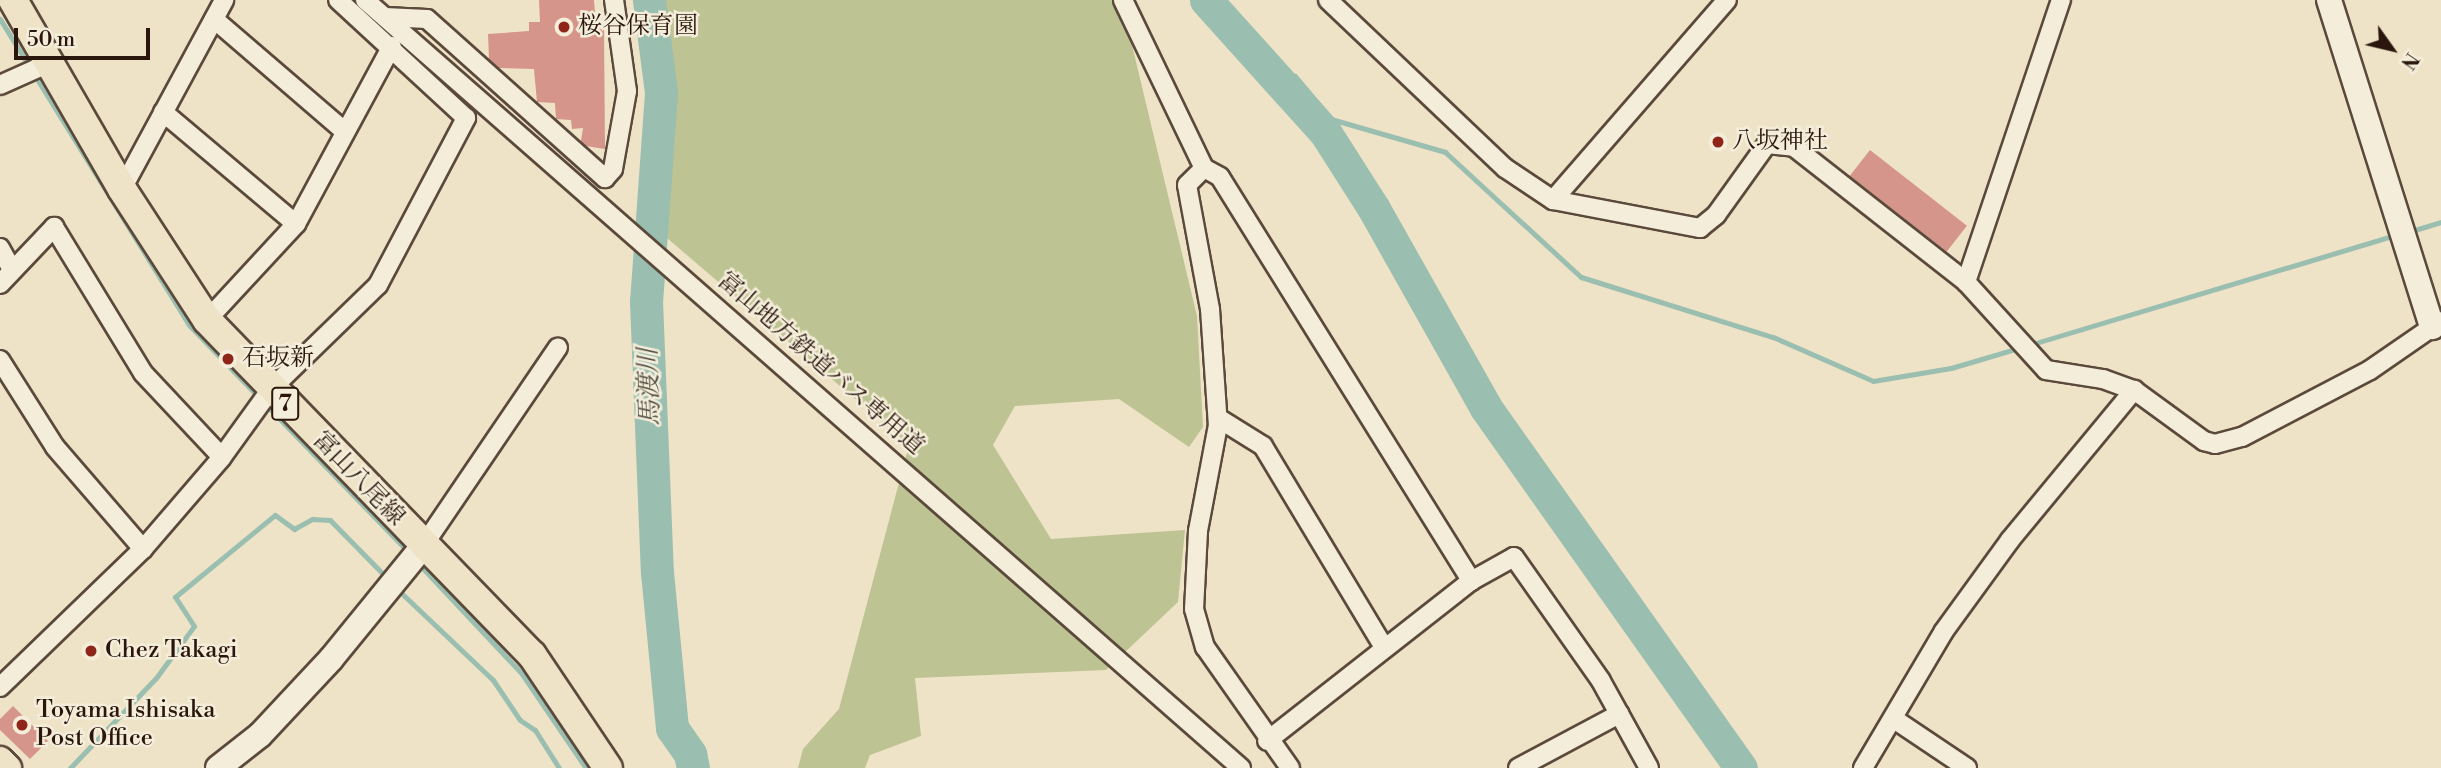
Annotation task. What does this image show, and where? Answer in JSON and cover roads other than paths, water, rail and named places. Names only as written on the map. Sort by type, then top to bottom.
[{"type":"main road","name":"富山八尾線","points":[[13,0],[122,189],[207,320],[423,546],[532,655],[608,768]]},
{"type":"main road","points":[[0,761],[7,768]]},
{"type":"street","points":[[122,189],[224,0]]},
{"type":"street","points":[[0,687],[143,550],[222,457],[271,389],[378,285],[466,118],[392,46],[338,0]]},
{"type":"street","name":"富山地方鉄道バス専用道","points":[[365,0],[1241,768]]},
{"type":"street","points":[[385,18],[427,19],[605,178],[613,169],[627,92],[614,0]]},
{"type":"street","points":[[1123,0],[1204,168],[1220,177],[1471,581]]},
{"type":"street","points":[[1328,0],[1505,168],[1553,200],[1700,228],[1716,215],[1767,144],[1794,147],[1966,282],[2046,370],[2103,379],[2134,390],[2204,441],[2215,444],[2242,437],[2370,370],[2437,324],[2329,0]]},
{"type":"street","points":[[1553,200],[1727,0]]},
{"type":"street","points":[[1966,282],[2061,0]]},
{"type":"street","points":[[214,19],[344,131]]},
{"type":"street","points":[[207,320],[296,225],[344,131],[392,46]]},
{"type":"street","points":[[0,85],[49,63]]},
{"type":"street","points":[[163,112],[296,225]]},
{"type":"street","points":[[1204,168],[1187,185],[1210,309],[1218,418],[1198,531],[1194,609],[1205,647],[1267,741],[1290,768]]},
{"type":"street","points":[[0,284],[11,268],[54,227],[143,373],[222,457]]},
{"type":"street","points":[[0,248],[11,268]]},
{"type":"street","points":[[218,768],[260,735],[331,659],[423,546],[558,346]]},
{"type":"street","points":[[0,360],[55,447],[143,550]]},
{"type":"street","points":[[1863,768],[1944,631],[2010,540],[2134,390]]},
{"type":"street","points":[[1218,418],[1263,446],[1383,646]]},
{"type":"street","points":[[1267,741],[1383,646],[1471,581],[1514,557],[1619,714],[1649,768]]},
{"type":"street","points":[[1518,768],[1619,714]]},
{"type":"street","points":[[1894,719],[1967,768]]},
{"type":"waterway","name":"馬渡川","points":[[649,0],[661,93],[646,301],[657,572],[672,728],[690,754],[693,768]]},
{"type":"waterway","points":[[1206,0],[1325,132],[1374,209],[1486,408],[1741,768]]},
{"type":"waterway","points":[[0,19],[189,325],[408,552]]},
{"type":"waterway","points":[[1281,86],[1295,76],[1331,119],[1445,152],[1581,277],[1773,337],[1873,381],[1951,368],[2019,348]]},
{"type":"waterway","points":[[2408,232],[2441,222]]},
{"type":"waterway","points":[[2029,345],[2395,235]]},
{"type":"waterway","points":[[70,768],[156,678],[194,626],[175,597],[275,515],[294,529],[312,519],[330,520],[387,578]]},
{"type":"waterway","points":[[417,562],[522,674],[586,768]]},
{"type":"waterway","points":[[396,588],[493,680],[520,720],[535,730],[559,768]]},
{"type":"place","name":"桜谷保育園","points":[[564,27]]},
{"type":"place","name":"八坂神社","points":[[1718,142]]},
{"type":"place","name":"石坂新","points":[[228,359]]},
{"type":"place","name":"Chez Takagi","points":[[91,651]]},
{"type":"place","name":"Toyama Ishisaka Post Office","points":[[22,725]]}]
